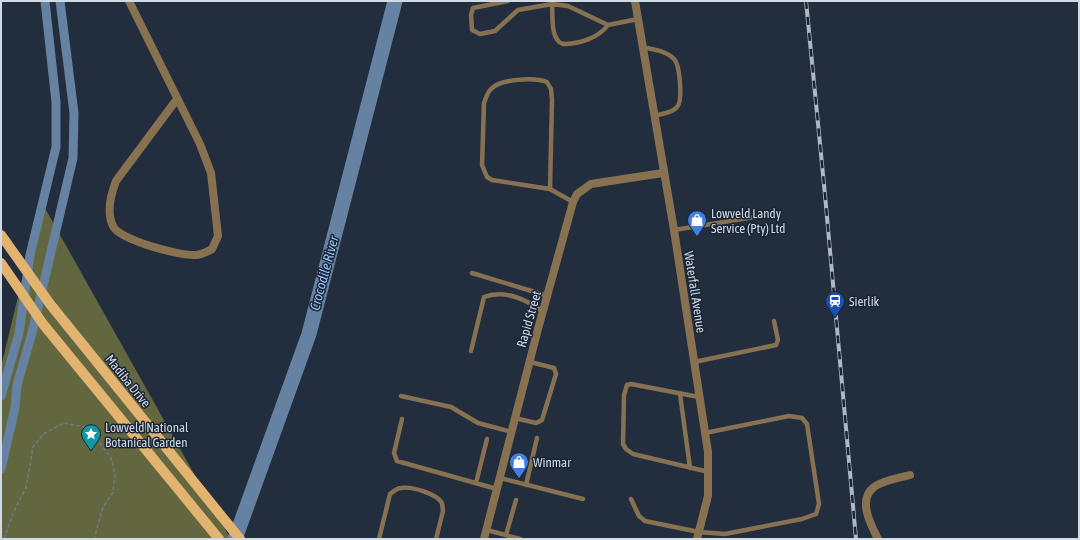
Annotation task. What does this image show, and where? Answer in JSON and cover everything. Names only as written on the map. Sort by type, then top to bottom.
[{"type":"main road","name":"Madiba Drive","points":[[1,235],[22,267],[50,304],[240,539]]},
{"type":"main road","points":[[1,263],[17,288],[44,324],[219,539]]},
{"type":"street","points":[[129,1],[200,144],[211,173],[218,236],[212,249],[195,255],[182,254],[129,238],[115,229],[110,214],[111,194],[116,181],[177,99]]},
{"type":"street","name":"Waterfall Avenue","points":[[635,1],[663,174],[674,230],[705,433],[709,472],[708,496],[698,536]]},
{"type":"street","name":"Rapid Street","points":[[484,539],[573,202],[577,194],[591,184],[663,174]]},
{"type":"street","points":[[878,539],[868,519],[866,502],[868,494],[879,485],[910,475]]},
{"type":"lane","points":[[508,1],[473,8],[471,15],[472,30],[480,34],[495,31],[518,10],[552,4],[568,6],[608,25],[638,19]]},
{"type":"lane","points":[[552,4],[555,37],[559,43],[567,44],[589,39],[604,31],[608,25]]},
{"type":"lane","points":[[642,46],[668,54],[674,58],[678,67],[679,104],[675,110],[654,116]]},
{"type":"lane","points":[[550,190],[551,89],[547,82],[530,78],[498,84],[491,88],[486,95],[484,103],[482,165],[487,177],[492,180],[550,190],[573,202]]},
{"type":"lane","points":[[674,230],[767,215]]},
{"type":"lane","points":[[472,273],[548,296]]},
{"type":"lane","points":[[471,352],[484,297],[494,293],[529,301],[543,312]]},
{"type":"lane","points":[[694,362],[776,345],[778,340],[774,321]]},
{"type":"lane","points":[[515,418],[536,423],[542,420],[556,374],[554,368],[530,362]]},
{"type":"lane","points":[[699,397],[631,384],[627,385],[624,395],[623,444],[626,449],[633,454],[709,472]]},
{"type":"lane","points":[[680,394],[690,468]]},
{"type":"lane","points":[[401,396],[450,407],[478,423],[512,432]]},
{"type":"lane","points":[[631,499],[637,512],[643,520],[698,536],[725,534],[802,519],[816,514],[819,504],[807,424],[802,418],[789,416],[705,433]]},
{"type":"lane","points":[[402,419],[394,453],[397,461],[497,489]]},
{"type":"lane","points":[[526,485],[537,438]]},
{"type":"lane","points":[[476,483],[488,439]]},
{"type":"lane","points":[[500,478],[583,499]]},
{"type":"lane","points":[[379,539],[390,494],[398,489],[407,488],[432,494],[442,503],[443,511],[436,539]]},
{"type":"lane","points":[[506,535],[516,500]]},
{"type":"lane","points":[[487,530],[520,539]]},
{"type":"path","points":[[4,539],[14,511],[26,488],[33,448],[44,434],[64,423],[85,427],[98,439],[111,458],[115,475],[113,492],[103,507],[94,539]]},
{"type":"green space","name":"Lowveld National Botanical Garden","points":[[41,201],[229,536],[228,539],[1,539],[1,367]]},
{"type":"waterway","points":[[1,396],[19,333],[30,255],[56,147],[56,102],[45,1]]},
{"type":"waterway","points":[[1,469],[15,408],[17,385],[32,333],[73,158],[74,113],[60,1]]},
{"type":"waterway","name":"Crocodile River","points":[[235,539],[309,334],[395,1]]},
{"type":"railway","points":[[806,1],[856,539]]},
{"type":"place","name":"Lowveld Landy Service (Pty) Ltd","points":[[697,237]]},
{"type":"place","name":"Sierlik","points":[[835,318]]},
{"type":"place","name":"Lowveld National Botanical Garden","points":[[91,451]]},
{"type":"place","name":"Winmar","points":[[519,479]]}]
